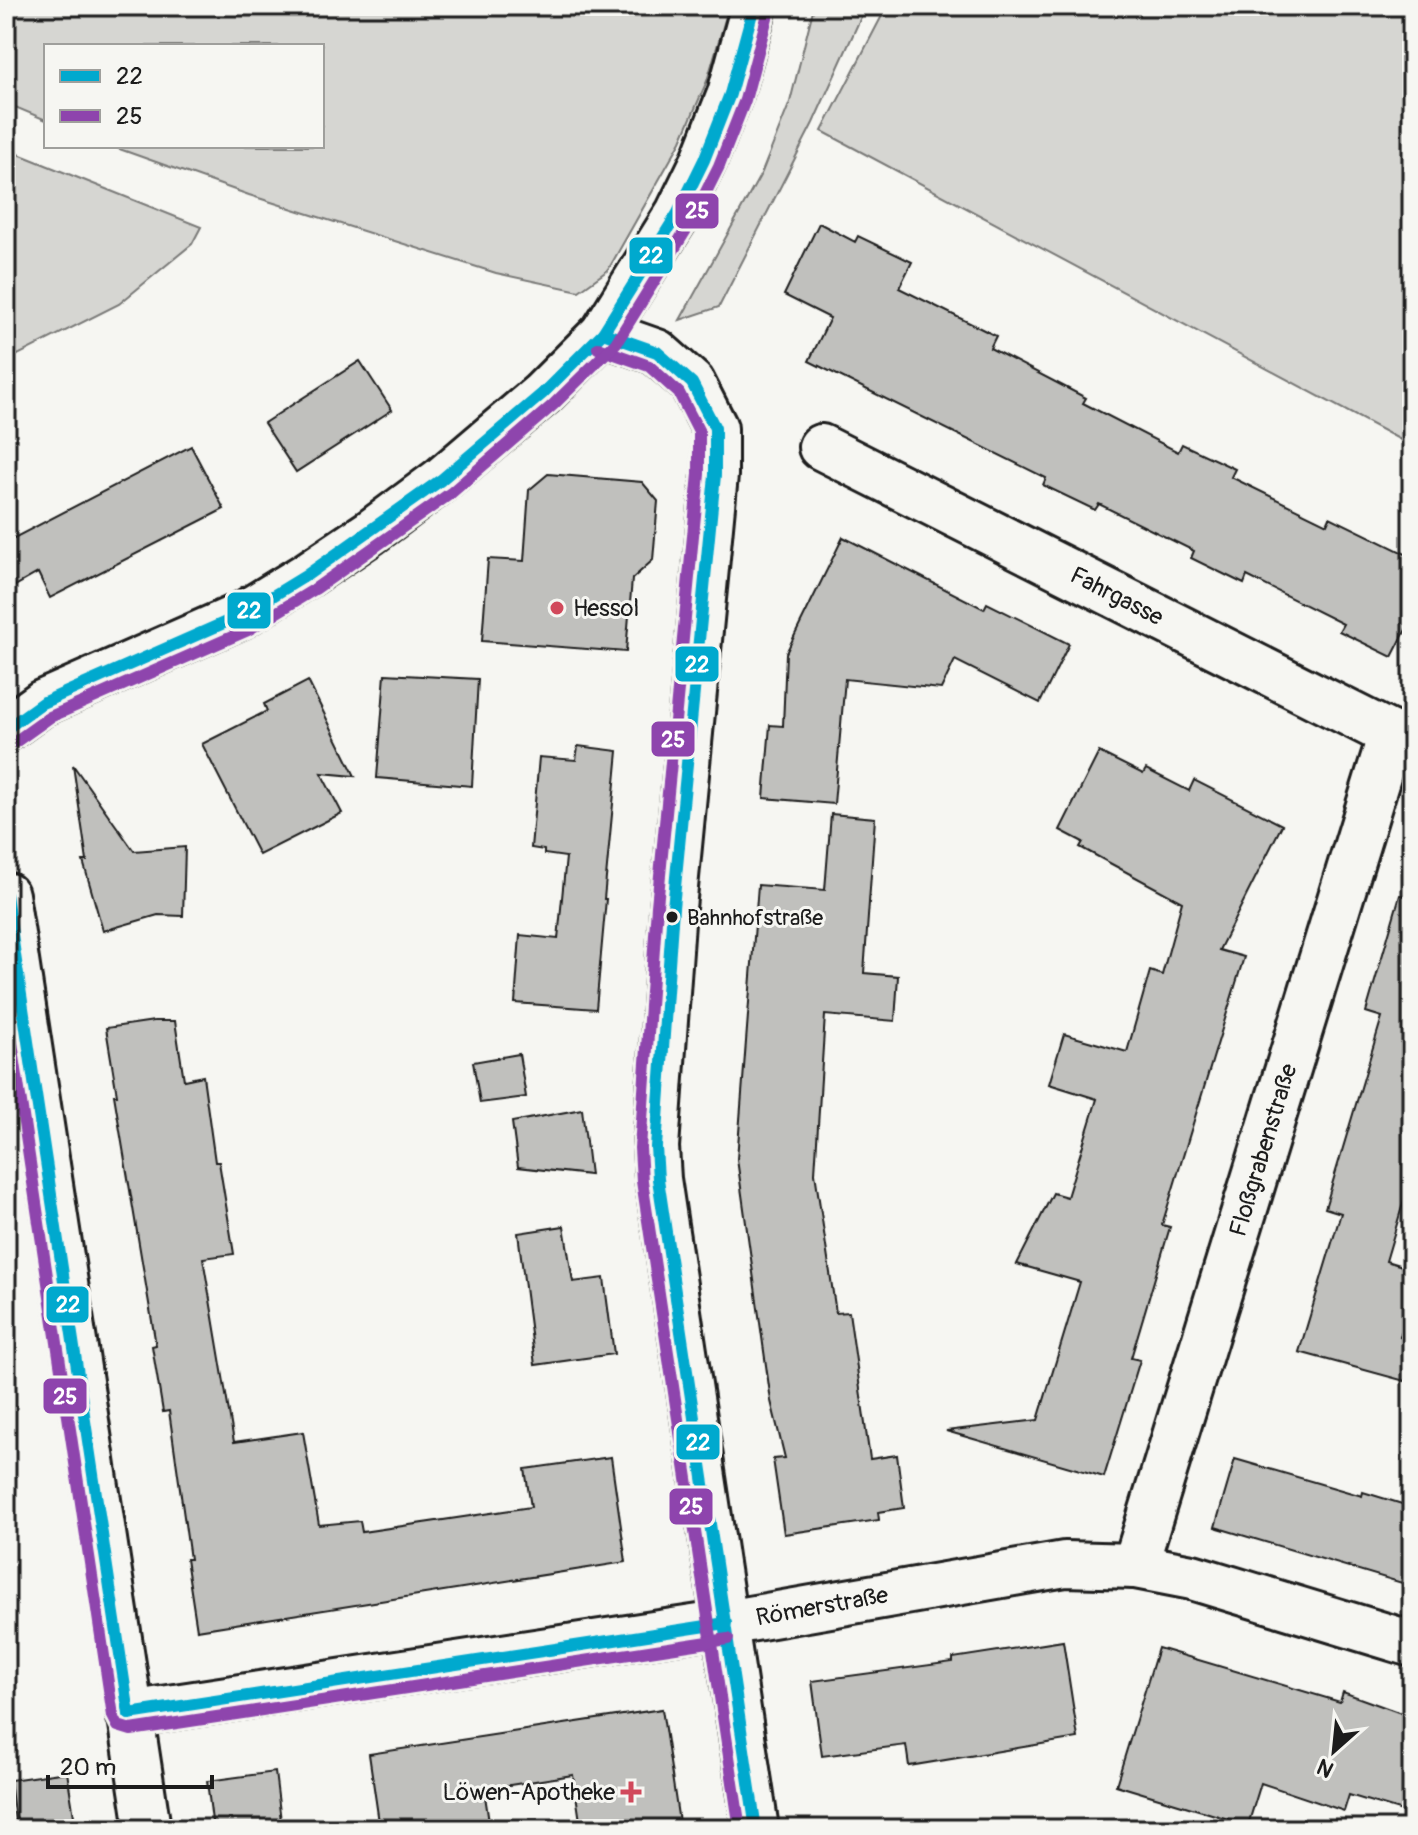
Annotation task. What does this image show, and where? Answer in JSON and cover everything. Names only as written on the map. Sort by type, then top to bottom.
[{"type":"street","points":[[6,729],[42,703],[242,615],[320,566],[441,480],[542,394],[603,333],[678,213],[704,160],[730,94],[754,6]]},
{"type":"street","points":[[603,333],[657,352],[679,370],[692,383],[715,428],[715,475],[673,908],[656,1147],[658,1179],[756,1829]]},
{"type":"street","name":"Fahrgasse","points":[[821,447],[1401,739]]},
{"type":"street","name":"Floßgrabenstraße","points":[[1135,1566],[1401,739]]},
{"type":"street","points":[[6,895],[148,1829]]},
{"type":"street","name":"Römerstraße","points":[[129,1714],[726,1623],[1065,1564],[1135,1566],[1192,1577],[1412,1644]]},
{"type":"shaded area","points":[[6,6],[729,6],[707,81],[681,141],[608,270],[579,291],[496,273],[249,195],[117,148],[324,148],[324,44],[44,44],[44,119],[15,107],[6,98]]},
{"type":"shaded area","points":[[814,6],[866,6],[813,123],[719,307],[680,320],[762,172],[790,102]]},
{"type":"shaded area","points":[[887,6],[1412,6],[1412,446],[822,131]]},
{"type":"shaded area","points":[[6,149],[201,227],[192,244],[119,304],[6,361]]},
{"type":"building","points":[[819,223],[855,242],[858,236],[912,262],[899,288],[996,336],[990,348],[1086,398],[1083,403],[1178,452],[1182,444],[1235,469],[1231,477],[1327,524],[1330,517],[1412,557],[1412,618],[1392,657],[1339,631],[1343,624],[1247,576],[1244,584],[1191,558],[1194,551],[1099,504],[1095,510],[1043,485],[1046,478],[809,361],[830,318],[784,295]]},
{"type":"building","points":[[360,361],[392,410],[296,472],[264,423]]},
{"type":"building","points":[[191,446],[224,509],[50,598],[38,573],[6,591],[6,542]]},
{"type":"building","points":[[548,474],[642,482],[658,501],[653,560],[632,579],[626,652],[482,641],[488,559],[524,561],[529,490]]},
{"type":"building","points":[[843,537],[984,609],[987,603],[1069,644],[1040,703],[955,660],[941,689],[845,679],[834,804],[764,798],[770,725],[783,726],[786,653]]},
{"type":"building","points":[[385,674],[478,679],[472,786],[377,778]]},
{"type":"building","points":[[308,681],[355,776],[321,773],[342,813],[259,855],[202,744],[267,711],[264,704]]},
{"type":"building","points":[[578,746],[618,751],[596,1009],[515,1003],[520,935],[558,939],[566,857],[544,854],[544,850],[531,848],[539,757],[576,760]]},
{"type":"building","points":[[1099,752],[1143,774],[1146,769],[1189,791],[1194,780],[1282,825],[1219,950],[1244,957],[1162,1225],[1170,1227],[1131,1358],[1140,1360],[1104,1477],[946,1431],[1038,1420],[1080,1282],[1017,1264],[1053,1193],[1067,1197],[1097,1099],[1049,1084],[1064,1034],[1127,1052],[1150,971],[1162,975],[1182,902],[1080,847],[1083,842],[1060,830]]},
{"type":"building","points":[[73,765],[134,851],[185,847],[183,916],[158,915],[103,931],[83,861],[87,861]]},
{"type":"building","points":[[831,814],[875,818],[864,973],[898,976],[895,1021],[825,1015],[815,1173],[836,1313],[849,1312],[870,1459],[897,1455],[904,1508],[878,1512],[879,1520],[784,1534],[773,1459],[785,1458],[771,1401],[737,1159],[758,885],[825,890]]},
{"type":"building","points":[[1400,895],[1412,896],[1412,1173],[1386,1261],[1412,1269],[1412,1296],[1400,1337],[1412,1341],[1412,1383],[1299,1352],[1341,1213],[1325,1208],[1382,1017],[1366,1012]]},
{"type":"building","points":[[175,1021],[184,1080],[203,1076],[215,1162],[219,1162],[234,1254],[203,1258],[234,1442],[303,1432],[319,1525],[360,1521],[362,1532],[531,1507],[525,1469],[611,1457],[626,1562],[197,1630],[169,1411],[163,1412],[152,1346],[156,1345],[114,1095],[117,1095],[106,1028]]},
{"type":"building","points":[[519,1054],[526,1097],[480,1103],[473,1062]]},
{"type":"building","points":[[582,1109],[590,1175],[518,1167],[512,1122]]},
{"type":"building","points":[[564,1226],[573,1282],[604,1278],[614,1354],[535,1365],[518,1233]]},
{"type":"building","points":[[1235,1459],[1362,1496],[1363,1492],[1412,1507],[1412,1586],[1215,1527]]},
{"type":"building","points":[[1063,1641],[1078,1738],[909,1766],[906,1745],[822,1756],[812,1681],[953,1662],[953,1658]]},
{"type":"building","points":[[1158,1648],[1340,1702],[1343,1692],[1412,1717],[1412,1814],[1349,1795],[1344,1811],[1261,1783],[1248,1825],[1116,1785]]},
{"type":"building","points":[[662,1709],[680,1829],[597,1829],[595,1819],[580,1821],[573,1775],[484,1789],[490,1829],[380,1829],[369,1754]]},
{"type":"building","points":[[67,1772],[76,1829],[16,1829],[10,1780]]},
{"type":"building","points":[[275,1772],[282,1829],[213,1829],[207,1781]]},
{"type":"transit line","name":"22","points":[[6,729],[42,703],[242,615],[307,575],[441,480],[542,394],[603,333],[678,213],[704,160],[730,94],[754,6]]},
{"type":"transit line","name":"25","points":[[15,742],[50,717],[248,630],[315,589],[451,493],[553,405],[616,343],[692,220],[719,166],[745,100],[769,10]]},
{"type":"transit line","name":"22","points":[[603,333],[657,352],[692,383],[715,428],[715,475],[673,908],[656,1147],[658,1179],[756,1829]]},
{"type":"transit line","name":"25","points":[[598,348],[649,366],[679,393],[699,432],[699,474],[657,906],[640,1148],[642,1181],[740,1829]]},
{"type":"transit line","name":"22","points":[[6,895],[129,1714]]},
{"type":"transit line","name":"25","points":[[6,1003],[113,1716],[118,1726],[131,1730],[728,1639]]},
{"type":"transit line","name":"22","points":[[129,1714],[726,1623]]},
{"type":"place","name":"Hessol","points":[[557,608]]},
{"type":"place","name":"Bahnhofstraße","points":[[672,917]]},
{"type":"place","name":"Löwen-Apotheke","points":[[631,1792]]}]
